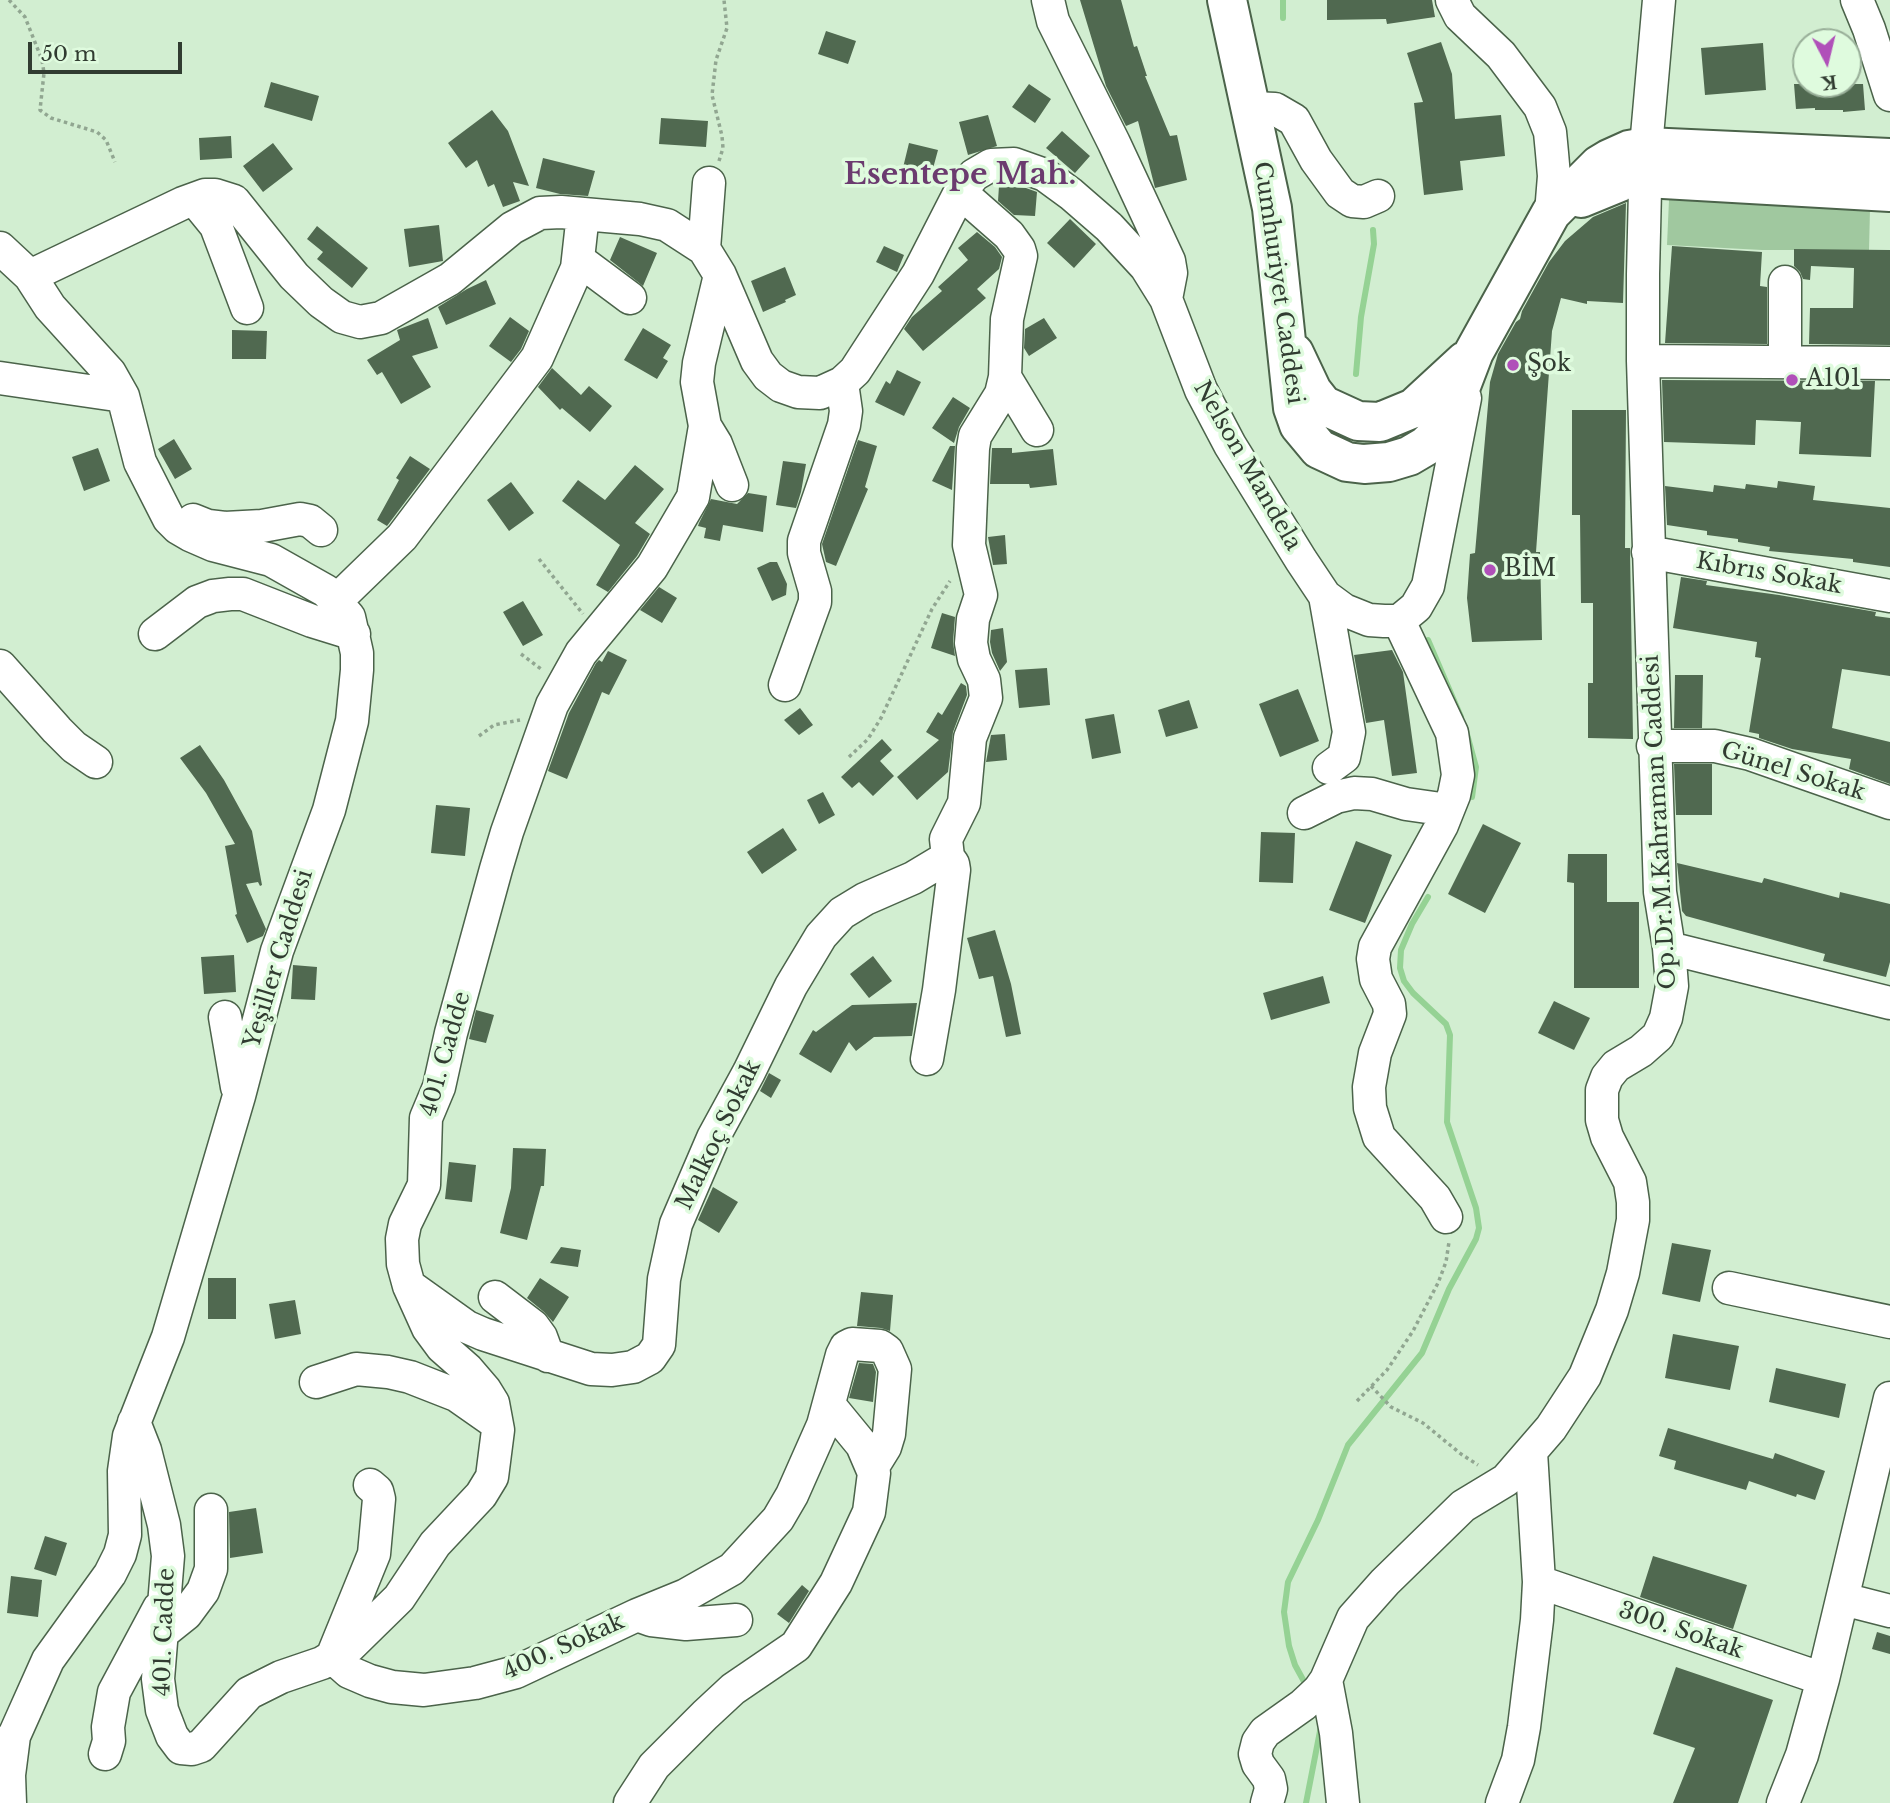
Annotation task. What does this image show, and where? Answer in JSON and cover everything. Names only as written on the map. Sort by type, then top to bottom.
[{"type":"main road","name":"Cumhuriyet Caddesi","points":[[1227,0],[1274,218],[1290,388],[1299,425],[1306,436],[1325,453],[1347,462],[1389,462],[1409,456],[1426,446],[1438,434],[1448,420],[1474,352],[1551,213],[1599,165],[1629,150],[1646,162],[1890,158]]},
{"type":"main road","points":[[1646,162],[1890,192]]},
{"type":"street","points":[[1048,0],[1053,21],[1169,261],[1171,273],[1166,299]]},
{"type":"street","points":[[1452,0],[1460,16],[1501,55],[1540,107],[1550,132],[1554,177],[1551,213]]},
{"type":"street","name":"Op.Dr.M.Kahraman Caddesi","points":[[1316,1691],[1353,1618],[1443,1522],[1463,1506],[1497,1487],[1517,1469],[1551,1428],[1585,1376],[1612,1310],[1623,1273],[1633,1220],[1633,1202],[1630,1182],[1607,1137],[1602,1120],[1602,1090],[1607,1077],[1616,1066],[1641,1051],[1658,1036],[1666,1018],[1672,986],[1660,892],[1653,746],[1643,361],[1646,162],[1659,0]]},
{"type":"street","points":[[1857,0],[1890,95]]},
{"type":"street","points":[[1252,108],[1282,111],[1294,120],[1322,170],[1340,193],[1352,201],[1364,202],[1378,196]]},
{"type":"street","name":"Nelson Mandela","points":[[842,383],[855,371],[911,285],[960,192],[974,175],[990,165],[1014,164],[1045,175],[1109,227],[1146,267],[1166,299],[1201,390],[1230,445],[1325,596],[1343,610],[1369,620],[1399,621]]},
{"type":"street","name":"401. Cadde","points":[[134,1422],[145,1450],[164,1525],[167,1556],[158,1679],[162,1710],[172,1736],[181,1748],[201,1746],[249,1693],[332,1657],[350,1646],[399,1598],[435,1544],[481,1495],[492,1477],[497,1451],[497,1424],[493,1403],[467,1369],[442,1347],[428,1328],[409,1286],[403,1264],[402,1239],[405,1224],[424,1185],[426,1118],[439,1087],[451,1033],[506,832],[552,705],[581,653],[652,567],[693,497],[705,426],[697,382],[712,262],[709,183]]},
{"type":"street","points":[[927,1059],[939,990],[954,870],[948,857],[946,839],[965,796],[970,738],[986,698],[984,680],[974,659],[971,643],[973,619],[981,595],[970,545],[975,436],[1001,394],[1005,377],[1007,319],[1020,265],[1019,249],[1009,235],[960,192]]},
{"type":"street","points":[[30,276],[194,199],[215,195],[234,201],[295,276],[321,302],[342,317],[360,322],[381,318],[450,279],[513,228],[540,213],[640,219],[667,225],[712,262],[757,360],[768,376],[781,386],[798,392],[820,393],[842,383],[846,411],[844,425],[804,541],[804,553],[815,591],[815,602],[785,685]]},
{"type":"street","points":[[194,199],[216,226],[247,308]]},
{"type":"street","points":[[336,601],[402,537],[537,358],[577,268],[583,214]]},
{"type":"street","name":"Yeşiller Caddesi","points":[[0,248],[30,276],[50,307],[110,373],[123,396],[141,462],[169,519],[190,535],[213,545],[271,560],[326,590],[349,617],[358,670],[352,721],[329,810],[277,951],[239,1096],[168,1337],[134,1422],[125,1454],[125,1535],[120,1554],[110,1574],[48,1660],[7,1740]]},
{"type":"street","points":[[579,260],[630,298]]},
{"type":"street","points":[[1792,362],[1793,284]]},
{"type":"street","points":[[1446,1217],[1435,1198],[1379,1137],[1370,1108],[1369,1087],[1375,1053],[1390,1014],[1389,1004],[1376,979],[1373,959],[1376,947],[1448,810],[1458,775],[1452,733],[1399,621],[1416,607],[1428,586],[1474,352]]},
{"type":"street","points":[[1643,361],[1890,363]]},
{"type":"street","points":[[1005,377],[1037,430]]},
{"type":"street","points":[[0,378],[123,396]]},
{"type":"street","points":[[701,459],[723,487],[716,444],[705,426]]},
{"type":"street","points":[[163,507],[208,526],[244,527],[300,519],[310,521],[321,530]]},
{"type":"street","name":"Kıbrıs Sokak","points":[[1648,552],[1890,596]]},
{"type":"street","points":[[155,634],[197,602],[213,596],[243,594],[354,634]]},
{"type":"street","points":[[1325,596],[1349,732],[1344,757],[1329,768]]},
{"type":"street","points":[[0,666],[57,730],[74,747],[96,762]]},
{"type":"street","name":"Günel Sokak","points":[[1653,746],[1715,746],[1750,754],[1890,803]]},
{"type":"street","points":[[1304,813],[1336,797],[1354,793],[1372,794],[1406,804],[1448,810]]},
{"type":"street","name":"Malkoç Sokak","points":[[409,1286],[467,1327],[591,1369],[633,1367],[650,1358],[659,1345],[664,1279],[676,1224],[713,1138],[791,986],[821,936],[842,912],[948,857]]},
{"type":"street","points":[[1669,948],[1890,1003]]},
{"type":"street","points":[[225,1017],[239,1096]]},
{"type":"street","points":[[1729,1288],[1890,1322]]},
{"type":"street","points":[[495,1297],[533,1326],[541,1337],[548,1356]]},
{"type":"street","name":"400. Sokak","points":[[332,1657],[349,1672],[393,1687],[424,1690],[446,1688],[516,1672],[710,1583],[732,1569],[757,1545],[778,1519],[792,1495],[830,1406],[837,1372],[846,1347],[861,1343],[880,1346],[887,1351],[895,1369],[889,1434],[885,1447],[872,1468]]},
{"type":"street","points":[[316,1382],[356,1369],[399,1374],[435,1385],[456,1395],[497,1424]]},
{"type":"street","points":[[1783,1803],[1802,1755],[1843,1599],[1882,1474],[1890,1398]]},
{"type":"street","points":[[629,1803],[654,1766],[705,1715],[733,1689],[788,1653],[803,1637],[836,1583],[869,1512],[874,1486],[872,1468],[862,1446],[830,1406]]},
{"type":"street","points":[[1502,1803],[1518,1760],[1533,1659],[1539,1582],[1531,1452]]},
{"type":"street","points":[[332,1657],[374,1554],[379,1499],[377,1491],[370,1485]]},
{"type":"street","points":[[161,1634],[186,1614],[203,1591],[211,1569],[211,1510]]},
{"type":"street","name":"300. Sokak","points":[[1539,1582],[1823,1679]]},
{"type":"street","points":[[105,1754],[114,1692],[165,1598]]},
{"type":"street","points":[[1843,1599],[1890,1611]]},
{"type":"street","points":[[637,1615],[651,1620],[686,1624],[736,1620]]},
{"type":"street","points":[[1268,1791],[1255,1754],[1258,1742],[1265,1732],[1316,1691],[1336,1733],[1343,1803]]},
{"type":"street","points":[[7,1740],[10,1803]]},
{"type":"path","points":[[9,0],[25,17],[42,60],[44,73],[40,110],[51,118],[97,132],[106,140],[115,162]]},
{"type":"path","points":[[709,183],[723,148],[721,125],[712,95],[716,60],[727,28],[723,0]]},
{"type":"path","points":[[849,757],[868,739],[881,718],[932,609],[970,545]]},
{"type":"path","points":[[539,559],[570,600],[601,628]]},
{"type":"path","points":[[1357,1401],[1399,1354],[1438,1283],[1449,1245],[1450,1231],[1446,1217]]},
{"type":"path","points":[[1371,1387],[1391,1407],[1423,1423],[1469,1460],[1490,1469],[1497,1487]]},
{"type":"green space","points":[[1669,200],[1870,209],[1869,250],[1762,250],[1667,245]]},
{"type":"building","points":[[1080,0],[1121,0],[1145,76],[1170,136],[1177,135],[1187,180],[1155,188],[1138,121],[1126,126],[1106,86]]},
{"type":"building","points":[[1327,0],[1432,0],[1435,17],[1387,24],[1386,19],[1327,20]]},
{"type":"building","points":[[826,31],[856,41],[848,64],[818,54]]},
{"type":"building","points":[[1441,42],[1452,74],[1455,119],[1501,115],[1505,156],[1460,161],[1463,190],[1424,195],[1414,103],[1423,102],[1407,53]]},
{"type":"building","points":[[1763,43],[1766,90],[1705,95],[1701,48]]},
{"type":"building","points":[[271,82],[319,96],[312,121],[264,107]]},
{"type":"building","points":[[1029,84],[1051,99],[1035,123],[1012,107]]},
{"type":"building","points":[[1863,84],[1865,110],[1843,112],[1815,108],[1796,109],[1795,98],[1862,98]]},
{"type":"building","points":[[492,110],[508,131],[529,186],[513,182],[520,201],[503,207],[494,184],[488,187],[477,160],[466,168],[448,143]]},
{"type":"building","points":[[988,115],[997,146],[968,155],[959,122]]},
{"type":"building","points":[[661,118],[708,121],[706,147],[659,144]]},
{"type":"building","points":[[1062,131],[1090,156],[1075,173],[1046,148]]},
{"type":"building","points":[[231,136],[232,158],[200,160],[199,138]]},
{"type":"building","points":[[273,143],[293,169],[263,192],[243,166]]},
{"type":"building","points":[[909,143],[938,150],[928,187],[900,180]]},
{"type":"building","points":[[543,158],[595,171],[588,196],[560,194],[536,188]]},
{"type":"building","points":[[999,186],[1026,188],[1037,192],[1035,216],[1014,215],[998,201]]},
{"type":"building","points":[[1626,203],[1623,303],[1587,301],[1587,304],[1561,298],[1552,331],[1536,552],[1540,552],[1542,640],[1472,642],[1467,598],[1470,554],[1475,553],[1490,382],[1498,354],[1520,319],[1549,262],[1565,241],[1593,217]]},
{"type":"building","points":[[1070,219],[1096,244],[1074,268],[1047,243]]},
{"type":"building","points":[[439,225],[443,261],[409,267],[404,229]]},
{"type":"building","points":[[317,226],[368,268],[352,288],[317,259],[323,252],[307,239]]},
{"type":"building","points":[[977,232],[995,247],[1002,257],[999,269],[977,289],[986,298],[923,351],[904,329],[912,317],[942,291],[938,287],[968,260],[958,248]]},
{"type":"building","points":[[620,237],[657,253],[643,286],[610,260]]},
{"type":"building","points":[[884,246],[904,255],[897,272],[876,262]]},
{"type":"building","points":[[1672,246],[1762,252],[1760,286],[1767,287],[1767,344],[1665,343]]},
{"type":"building","points":[[1794,249],[1890,250],[1890,345],[1809,344],[1810,308],[1853,308],[1854,268],[1811,266],[1810,280],[1803,279],[1794,266]]},
{"type":"building","points":[[785,267],[796,295],[763,312],[751,281]]},
{"type":"building","points":[[486,280],[496,304],[446,325],[438,307]]},
{"type":"building","points":[[510,317],[529,331],[521,349],[511,362],[489,346]]},
{"type":"building","points":[[428,318],[438,348],[412,356],[431,387],[401,404],[382,372],[377,375],[367,360],[400,340],[397,330]]},
{"type":"building","points":[[1044,318],[1057,338],[1029,356],[1024,348],[1025,329]]},
{"type":"building","points":[[643,328],[671,345],[663,358],[668,361],[657,379],[624,360]]},
{"type":"building","points":[[232,330],[267,331],[266,359],[232,359]]},
{"type":"building","points":[[552,368],[581,395],[589,386],[612,406],[590,432],[562,408],[560,410],[538,387]]},
{"type":"building","points":[[897,370],[921,382],[904,416],[875,402],[886,381],[890,384]]},
{"type":"building","points":[[1662,380],[1875,381],[1871,457],[1799,454],[1801,422],[1756,420],[1755,445],[1664,442]]},
{"type":"building","points":[[953,397],[970,408],[959,427],[954,443],[932,428]]},
{"type":"building","points":[[1572,410],[1626,410],[1625,548],[1630,548],[1633,739],[1588,738],[1588,683],[1593,683],[1593,603],[1581,603],[1580,515],[1572,515]]},
{"type":"building","points":[[174,439],[192,469],[175,479],[158,449]]},
{"type":"building","points":[[858,440],[877,446],[865,487],[868,489],[836,566],[826,562],[822,544]]},
{"type":"building","points":[[950,446],[955,446],[952,490],[932,481]]},
{"type":"building","points":[[98,448],[110,481],[84,491],[72,457]]},
{"type":"building","points":[[992,448],[1012,448],[1012,453],[1053,449],[1057,485],[1030,488],[1029,484],[990,484]]},
{"type":"building","points":[[410,456],[430,469],[387,526],[377,520],[399,480],[396,478]]},
{"type":"building","points":[[783,461],[806,464],[796,508],[776,505]]},
{"type":"building","points":[[635,465],[664,489],[635,523],[650,534],[637,556],[608,592],[596,585],[620,545],[562,501],[578,480],[605,500]]},
{"type":"building","points":[[1778,481],[1815,486],[1813,500],[1890,508],[1890,567],[1853,562],[1853,559],[1769,551],[1770,547],[1707,535],[1707,531],[1667,525],[1665,486],[1713,492],[1714,485],[1745,489],[1746,484],[1777,488]]},
{"type":"building","points":[[511,482],[534,513],[509,531],[487,500]]},
{"type":"building","points":[[748,493],[767,496],[763,532],[723,525],[720,541],[704,538],[706,528],[698,526],[711,499],[737,504]]},
{"type":"building","points":[[1005,535],[1007,564],[993,565],[988,537]]},
{"type":"building","points":[[777,562],[787,584],[786,595],[772,601],[757,568]]},
{"type":"building","points":[[1681,577],[1707,581],[1706,585],[1876,612],[1875,616],[1890,618],[1890,676],[1842,669],[1832,728],[1890,742],[1890,784],[1849,769],[1851,759],[1792,749],[1749,732],[1761,658],[1755,657],[1757,642],[1673,628]]},
{"type":"building","points":[[659,587],[677,598],[662,623],[640,610]]},
{"type":"building","points":[[523,601],[543,635],[523,646],[503,612]]},
{"type":"building","points":[[942,613],[955,617],[955,656],[931,648]]},
{"type":"building","points":[[1003,628],[1007,662],[1000,671],[990,642],[991,630]]},
{"type":"building","points":[[1392,650],[1403,672],[1417,773],[1392,776],[1384,720],[1366,723],[1354,655]]},
{"type":"building","points":[[608,651],[627,660],[609,695],[602,692],[567,779],[548,771],[569,713],[596,663],[599,660],[602,662]]},
{"type":"building","points":[[1047,668],[1050,705],[1019,708],[1015,670]]},
{"type":"building","points":[[1675,675],[1703,675],[1702,728],[1674,728]]},
{"type":"building","points":[[961,683],[966,686],[967,695],[953,732],[948,772],[917,800],[897,777],[939,740],[926,732],[938,712],[942,715]]},
{"type":"building","points":[[1298,689],[1319,741],[1280,757],[1259,704]]},
{"type":"building","points":[[1189,700],[1198,728],[1166,737],[1158,710]]},
{"type":"building","points":[[800,708],[813,725],[799,735],[784,720]]},
{"type":"building","points":[[1114,714],[1121,753],[1092,759],[1085,719]]},
{"type":"building","points":[[1005,734],[1007,760],[986,762],[991,735]]},
{"type":"building","points":[[882,739],[892,750],[880,761],[894,776],[873,796],[859,782],[852,788],[841,777]]},
{"type":"building","points":[[200,745],[224,780],[252,831],[262,885],[258,882],[246,884],[266,929],[263,936],[247,943],[235,915],[237,914],[225,846],[235,844],[206,793],[180,758]]},
{"type":"building","points":[[1674,764],[1712,764],[1712,815],[1676,815]]},
{"type":"building","points":[[823,792],[835,815],[819,824],[807,800]]},
{"type":"building","points":[[436,805],[470,808],[465,856],[431,853]]},
{"type":"building","points":[[1483,824],[1521,843],[1485,913],[1448,894]]},
{"type":"building","points":[[783,828],[797,850],[762,874],[747,852]]},
{"type":"building","points":[[1261,832],[1295,833],[1293,883],[1259,882]]},
{"type":"building","points":[[1356,841],[1392,855],[1365,923],[1329,910]]},
{"type":"building","points":[[1568,854],[1607,854],[1607,902],[1639,902],[1639,988],[1574,988],[1574,883],[1567,882]]},
{"type":"building","points":[[1677,863],[1762,883],[1764,878],[1839,898],[1840,892],[1890,904],[1890,962],[1886,977],[1823,961],[1825,954],[1686,916],[1682,911]]},
{"type":"building","points":[[995,930],[1011,984],[1021,1034],[1006,1037],[993,976],[979,979],[967,938]]},
{"type":"building","points":[[234,955],[236,992],[204,994],[201,957]]},
{"type":"building","points":[[873,956],[892,981],[869,998],[850,974]]},
{"type":"building","points":[[293,965],[317,967],[315,1000],[291,999]]},
{"type":"building","points":[[1323,976],[1330,1003],[1271,1020],[1263,993]]},
{"type":"building","points":[[1554,1001],[1590,1018],[1574,1050],[1538,1033]]},
{"type":"building","points":[[917,1003],[912,1036],[874,1037],[856,1051],[849,1042],[831,1073],[799,1054],[813,1030],[816,1032],[852,1005]]},
{"type":"building","points":[[476,1010],[494,1015],[486,1043],[469,1039]]},
{"type":"building","points":[[769,1073],[781,1080],[771,1098],[760,1091]]},
{"type":"building","points":[[513,1148],[546,1149],[544,1186],[541,1186],[527,1240],[500,1233],[511,1188]]},
{"type":"building","points":[[449,1162],[476,1165],[472,1202],[445,1199]]},
{"type":"building","points":[[713,1187],[738,1202],[719,1233],[698,1220]]},
{"type":"building","points":[[1672,1243],[1711,1250],[1700,1302],[1662,1294]]},
{"type":"building","points":[[561,1247],[581,1250],[578,1267],[550,1263]]},
{"type":"building","points":[[208,1278],[236,1278],[236,1319],[208,1319]]},
{"type":"building","points":[[540,1278],[569,1297],[553,1322],[527,1298]]},
{"type":"building","points":[[861,1292],[893,1295],[890,1331],[857,1326]]},
{"type":"building","points":[[295,1300],[301,1334],[275,1339],[269,1304]]},
{"type":"building","points":[[1673,1334],[1739,1346],[1730,1390],[1665,1378]]},
{"type":"building","points":[[859,1363],[873,1364],[876,1372],[873,1402],[849,1398]]},
{"type":"building","points":[[1776,1368],[1846,1384],[1839,1418],[1769,1402]]},
{"type":"building","points":[[1668,1428],[1773,1459],[1775,1453],[1825,1471],[1815,1500],[1797,1494],[1796,1497],[1749,1481],[1746,1490],[1674,1469],[1676,1461],[1659,1456]]},
{"type":"building","points":[[256,1508],[263,1553],[230,1558],[229,1512]]},
{"type":"building","points":[[45,1536],[67,1543],[56,1576],[34,1569]]},
{"type":"building","points":[[1653,1556],[1747,1585],[1733,1629],[1640,1597]]},
{"type":"building","points":[[11,1576],[42,1580],[38,1617],[7,1613]]},
{"type":"building","points":[[802,1585],[809,1591],[789,1623],[777,1614]]},
{"type":"building","points":[[1877,1632],[1890,1636],[1890,1654],[1872,1649]]},
{"type":"building","points":[[1676,1667],[1773,1700],[1738,1803],[1673,1803],[1695,1748],[1653,1734]]},
{"type":"waterway","points":[[1283,0],[1283,18]]},
{"type":"waterway","points":[[1356,374],[1361,317],[1374,244],[1373,230]]},
{"type":"waterway","points":[[1428,640],[1461,717]]},
{"type":"waterway","points":[[1465,727],[1476,767],[1472,797]]},
{"type":"waterway","points":[[1307,1687],[1295,1665],[1289,1646],[1284,1612],[1288,1582],[1318,1520],[1348,1445],[1422,1353],[1479,1228],[1476,1208],[1447,1122],[1450,1035],[1446,1024],[1404,981],[1400,968],[1401,950],[1428,897]]},
{"type":"waterway","points":[[1306,1803],[1321,1726]]},
{"type":"place","name":"Şok","points":[[1513,365]]},
{"type":"place","name":"A101","points":[[1792,380]]},
{"type":"place","name":"BİM","points":[[1490,570]]},
{"type":"district","name":"Esentepe Mah.","points":[[960,176]]}]
